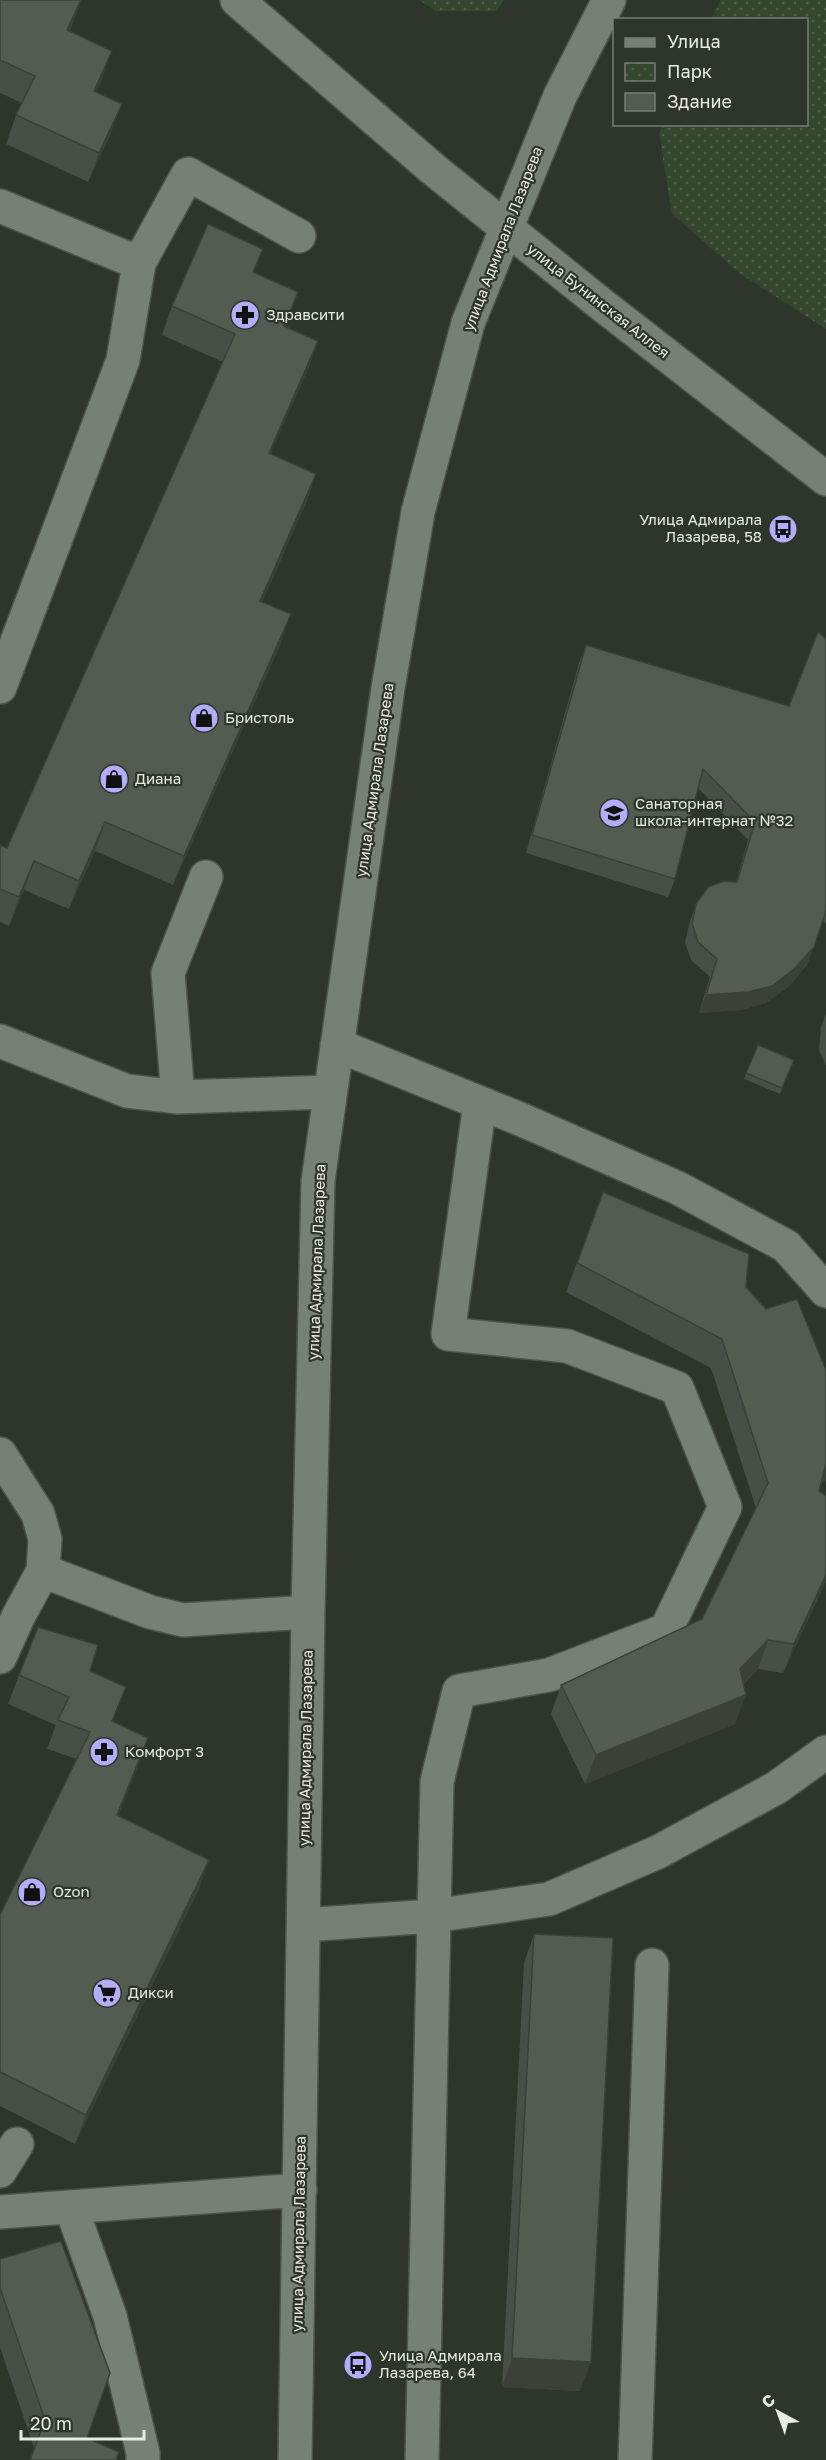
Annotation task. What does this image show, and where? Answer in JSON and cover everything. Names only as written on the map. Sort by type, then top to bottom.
[{"type":"street","name":"улица Бунинская Аллея","points":[[237,0],[433,169],[826,479]]},
{"type":"street","name":"улица Адмирала Лазарева","points":[[295,2460],[308,1611],[318,1181],[387,688],[418,512],[468,323],[560,96],[609,0]]},
{"type":"street","points":[[0,687],[123,360],[139,262],[188,174],[299,236]]},
{"type":"street","points":[[0,206],[139,262]]},
{"type":"street","points":[[178,1096],[168,973],[206,877]]},
{"type":"street","points":[[0,1041],[128,1091],[178,1096],[330,1092]]},
{"type":"street","points":[[337,1045],[480,1102],[678,1188],[786,1246],[826,1291]]},
{"type":"street","points":[[422,2460],[437,1782],[459,1692],[549,1675],[666,1630],[725,1507],[677,1388],[567,1346],[448,1334],[480,1102]]},
{"type":"street","points":[[0,1454],[38,1514],[45,1539],[43,1571],[0,1657]]},
{"type":"street","points":[[43,1571],[150,1612],[183,1620],[308,1611]]},
{"type":"street","points":[[304,1925],[433,1916],[549,1899],[658,1852],[776,1788],[826,1752]]},
{"type":"street","points":[[635,2460],[652,1965]]},
{"type":"street","points":[[0,2171],[17,2144]]},
{"type":"street","points":[[0,2212],[300,2190]]},
{"type":"street","points":[[71,2207],[110,2316],[143,2460]]},
{"type":"green space","points":[[419,0],[504,0],[496,11],[436,11]]},
{"type":"green space","points":[[721,0],[826,0],[826,329],[739,273],[672,214],[659,133],[662,126],[808,126],[808,18],[712,18]]},
{"type":"building","points":[[0,0],[81,0],[67,30],[112,51],[94,91],[122,104],[99,153],[16,115],[35,76],[0,60]]},
{"type":"building","points":[[208,224],[263,249],[253,272],[298,292],[284,326],[318,341],[269,453],[316,474],[260,601],[291,614],[184,856],[105,822],[79,881],[34,861],[19,897],[0,889],[0,845],[7,848],[235,334],[172,306]]},
{"type":"building","name":"Санаторная школа-интернат №32","points":[[818,632],[826,639],[826,911],[814,947],[794,969],[772,986],[748,992],[706,995],[717,959],[698,942],[692,924],[696,904],[708,887],[724,881],[737,882],[755,822],[703,769],[675,879],[532,835],[586,645],[789,706]]},
{"type":"building","points":[[758,1045],[794,1060],[782,1088],[746,1073]]},
{"type":"building","points":[[603,1192],[749,1254],[746,1287],[766,1309],[797,1299],[826,1370],[826,1464],[819,1491],[826,1496],[826,1575],[794,1644],[768,1640],[740,1669],[746,1695],[596,1755],[561,1685],[702,1619],[768,1483],[722,1339],[577,1263]]},
{"type":"building","points":[[38,1627],[98,1645],[90,1671],[126,1687],[112,1721],[148,1738],[117,1815],[209,1860],[86,2115],[0,2072],[0,1915],[90,1732],[58,1720],[69,1697],[19,1675]]},
{"type":"building","points":[[534,1934],[613,1938],[591,2362],[512,2358]]},
{"type":"building","points":[[61,2241],[110,2373],[87,2438],[119,2452],[116,2460],[30,2460],[45,2420],[0,2288],[0,2259]]},
{"type":"place","name":"Здравсити","points":[[245,315]]},
{"type":"place","name":"Улица Адмирала Лазарева, 58","points":[[783,529]]},
{"type":"place","name":"Бристоль","points":[[204,718]]},
{"type":"place","name":"Диана","points":[[114,779]]},
{"type":"place","name":"Санаторная школа-интернат №32","points":[[614,813]]},
{"type":"place","name":"Комфорт 3","points":[[104,1752]]},
{"type":"place","name":"Ozon","points":[[32,1892]]},
{"type":"place","name":"Дикси","points":[[107,1993]]},
{"type":"place","name":"Улица Адмирала Лазарева, 64","points":[[358,2365]]}]
